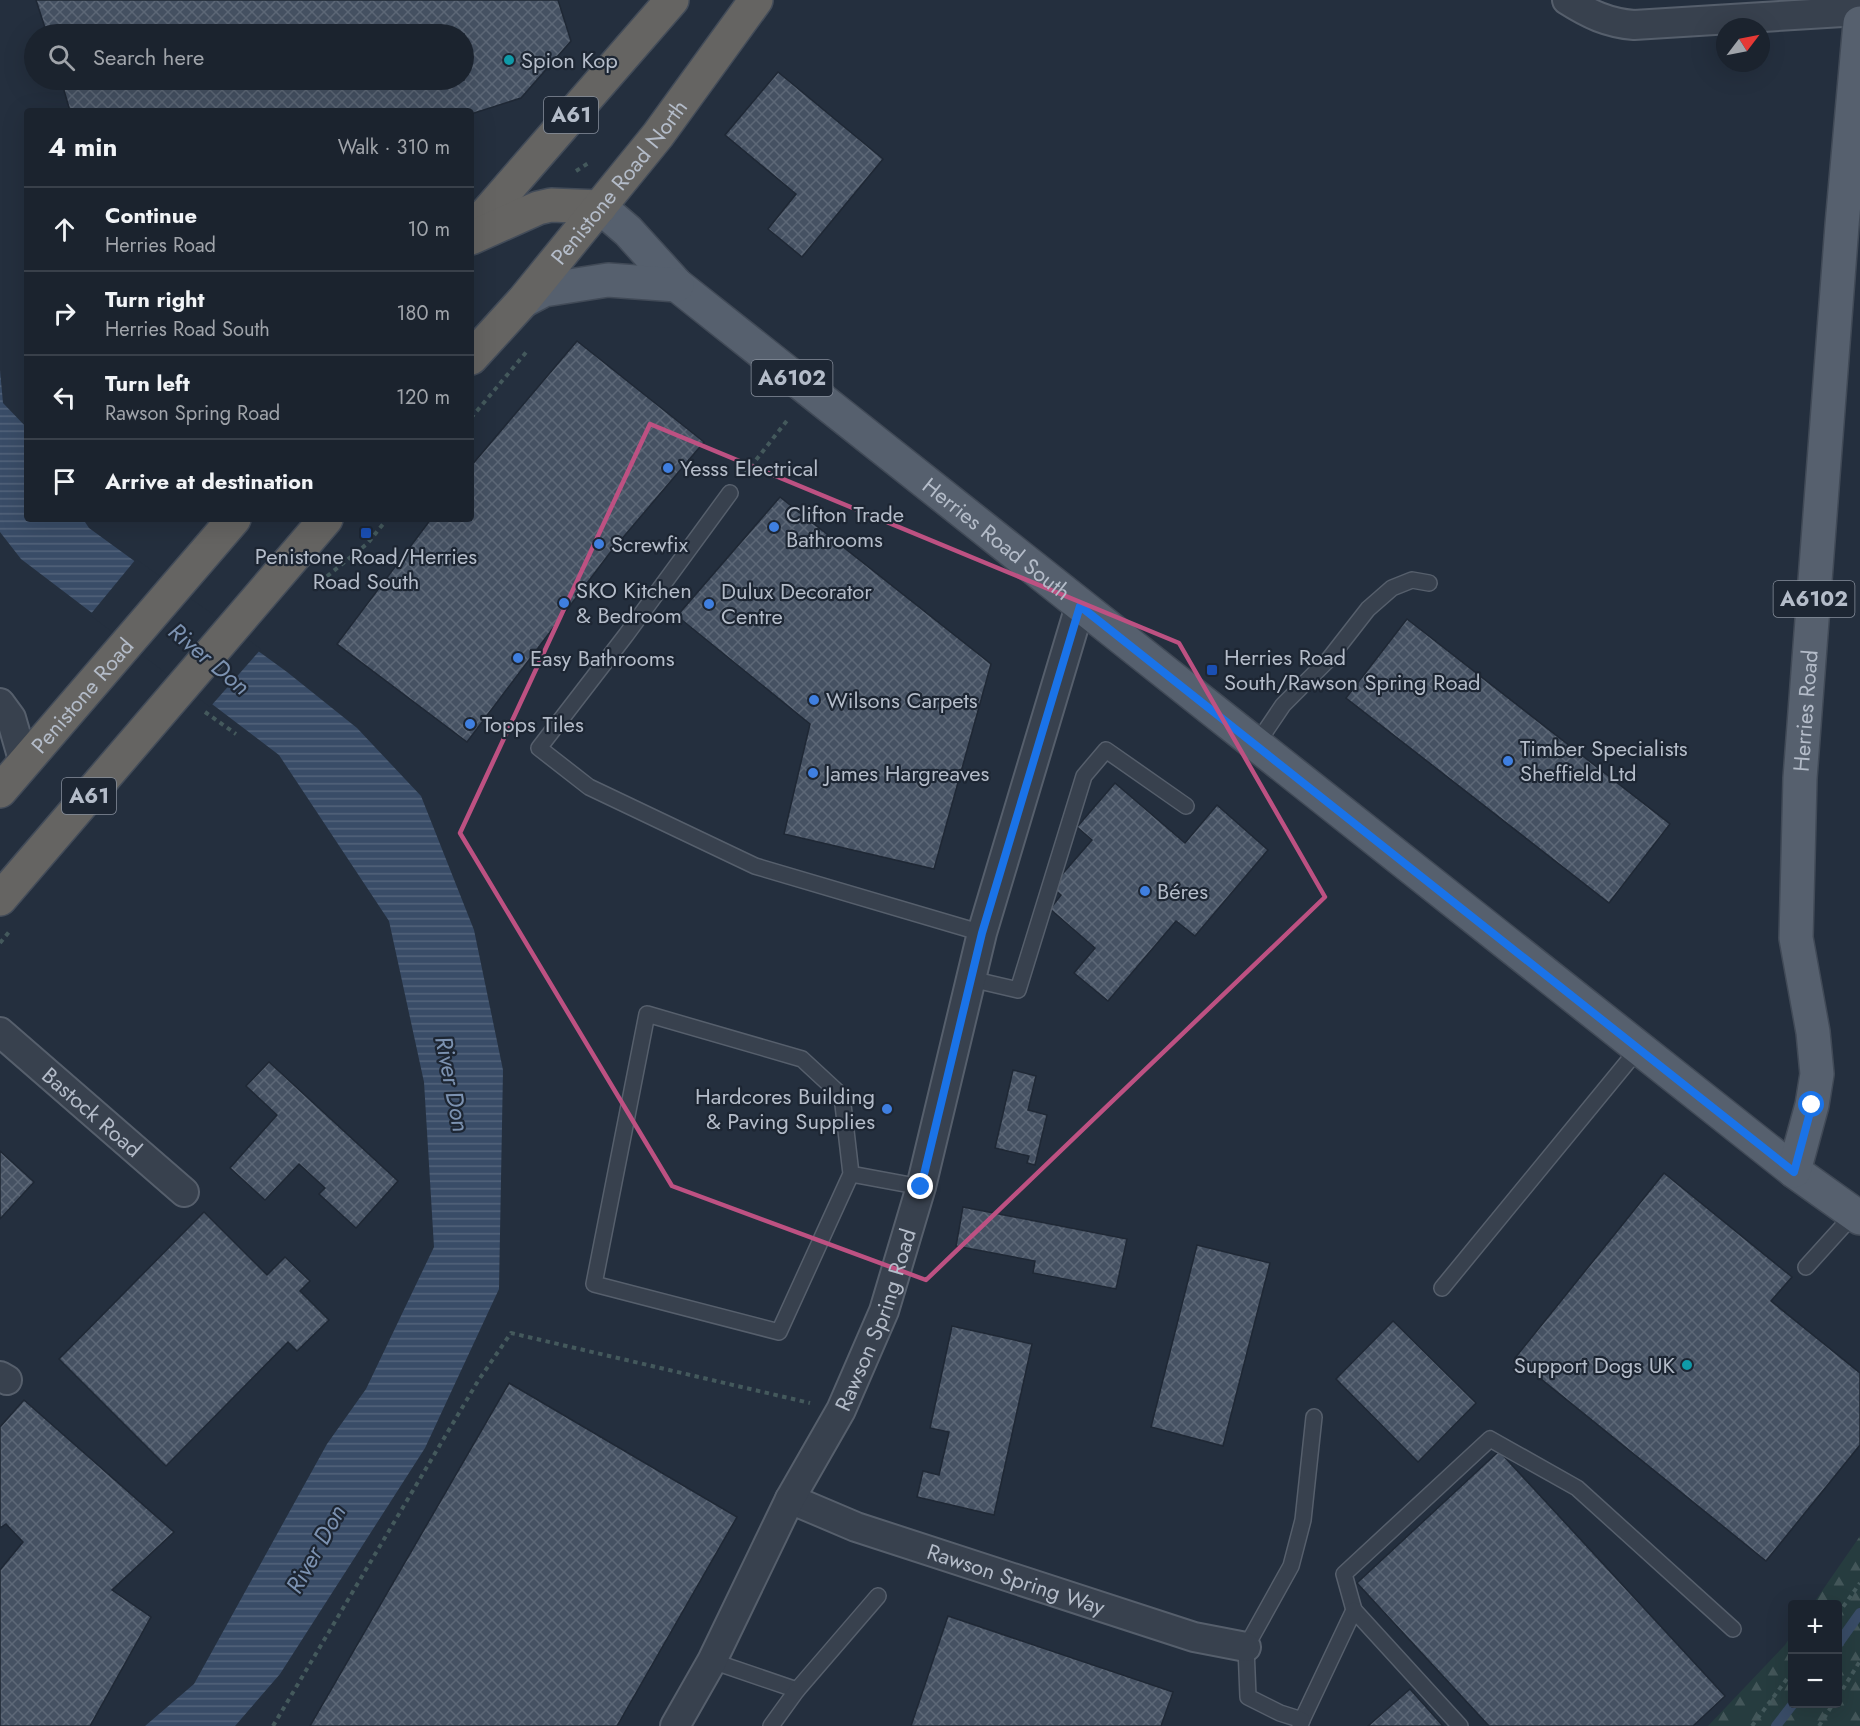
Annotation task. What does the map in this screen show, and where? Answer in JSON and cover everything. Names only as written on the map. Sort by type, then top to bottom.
[{"type":"highway","name":"A61","points":[[474,228],[672,0]]},
{"type":"highway","name":"Penistone Road North","points":[[474,355],[523,301],[658,135],[756,0]]},
{"type":"highway","points":[[474,236],[538,208],[551,205],[600,207]]},
{"type":"highway","name":"A61","points":[[0,899],[187,700],[271,583],[323,522]]},
{"type":"highway","name":"Penistone Road","points":[[0,791],[230,523]]},
{"type":"main road","name":"Herries Road","points":[[1794,1172],[1812,1105],[1817,1074],[1813,1032],[1796,938],[1800,801],[1851,224],[1860,23]]},
{"type":"main road","name":"Herries Road South","points":[[600,207],[628,231],[676,285],[1794,1172]]},
{"type":"main road","points":[[523,301],[544,290],[608,280],[676,285]]},
{"type":"main road","name":"A6102","points":[[1794,1172],[1857,1216]]},
{"type":"street","points":[[1567,0],[1589,14],[1618,24],[1634,25],[1860,11]]},
{"type":"street","name":"Rawson Spring Road","points":[[675,1726],[712,1661],[790,1499],[841,1410],[884,1311],[921,1187],[982,933],[1080,606]]},
{"type":"street","points":[[0,703],[11,718],[24,763]]},
{"type":"street","name":"Bastock Road","points":[[0,1032],[184,1192]]},
{"type":"street","name":"Rawson Spring Way","points":[[790,1499],[856,1527],[1183,1634],[1246,1647]]},
{"type":"lane","points":[[730,492],[626,635],[539,748],[589,787],[755,866],[982,933]]},
{"type":"lane","points":[[1256,745],[1282,705],[1329,659],[1368,609],[1392,588],[1412,580],[1429,583]]},
{"type":"lane","points":[[971,979],[1018,990],[1084,776],[1106,750],[1186,806]]},
{"type":"lane","points":[[647,1014],[802,1059],[842,1095],[851,1174],[779,1332],[594,1284],[647,1014]]},
{"type":"lane","points":[[1442,1288],[1639,1048]]},
{"type":"lane","points":[[851,1174],[921,1187]]},
{"type":"lane","points":[[1806,1267],[1857,1216]]},
{"type":"lane","points":[[1314,1417],[1303,1520],[1291,1566],[1246,1647],[1248,1697],[1301,1723],[1354,1610]]},
{"type":"lane","points":[[1461,1726],[1354,1610],[1344,1574],[1490,1439],[1577,1488],[1733,1629]]},
{"type":"lane","points":[[771,1726],[797,1690],[878,1596]]},
{"type":"lane","points":[[712,1661],[797,1690]]},
{"type":"path","points":[[537,155],[567,177],[617,144],[636,161]]},
{"type":"path","points":[[474,414],[534,343]]},
{"type":"path","points":[[730,492],[810,392]]},
{"type":"path","points":[[187,700],[236,734]]},
{"type":"path","points":[[273,1726],[478,1381],[511,1333],[841,1410]]},
{"type":"path","points":[[1842,1608],[1860,1583]]},
{"type":"path","points":[[1842,1690],[1860,1661]]},
{"type":"path","points":[[1752,1726],[1788,1677]]},
{"type":"path","points":[[1819,1726],[1830,1708]]},
{"type":"highlighted area","points":[[650,424],[1179,643],[1325,897],[926,1280],[672,1186],[460,833]]},
{"type":"green space","points":[[1860,1536],[1860,1726],[1708,1726],[1788,1640],[1788,1708],[1842,1708],[1842,1600],[1816,1600]]},
{"type":"water","name":"River Don","points":[[0,370],[3,403],[24,425],[24,522],[85,522],[89,528],[287,672],[357,728],[421,796],[474,930],[503,1070],[499,1289],[425,1448],[280,1674],[235,1726],[145,1726],[194,1684],[327,1444],[366,1389],[434,1247],[424,1082],[389,921],[279,755],[21,559],[0,532]]},
{"type":"pier","points":[[136,559],[261,649],[210,707],[90,615]]},
{"type":"building","name":"Spion Kop","points":[[36,0],[558,0],[571,41],[521,98],[474,113],[474,108],[69,108],[64,90],[474,90],[474,24],[44,24]]},
{"type":"building","points":[[778,72],[883,159],[802,257],[768,229],[796,194],[725,135]]},
{"type":"building","points":[[577,341],[704,442],[609,554],[467,742],[337,644],[429,522],[474,522],[474,462]]},
{"type":"building","points":[[780,497],[991,664],[934,869],[784,834],[810,724],[677,616]]},
{"type":"building","name":"Timber Specialists Sheffield Ltd","points":[[1407,619],[1670,824],[1609,903],[1346,698]]},
{"type":"building","name":"Béres","points":[[1115,783],[1185,843],[1217,805],[1268,850],[1195,936],[1176,921],[1108,1001],[1074,973],[1095,948],[1050,909],[1061,895],[1051,887],[1092,840],[1077,827]]},
{"type":"building","points":[[269,1062],[398,1181],[356,1228],[319,1194],[325,1188],[299,1164],[265,1200],[230,1168],[277,1115],[246,1086]]},
{"type":"building","points":[[1013,1070],[1036,1076],[1028,1110],[1047,1115],[1035,1165],[1027,1163],[1029,1156],[995,1148]]},
{"type":"building","points":[[0,1151],[34,1182],[0,1219]]},
{"type":"building","name":"Support Dogs UK","points":[[1664,1173],[1792,1277],[1771,1301],[1860,1373],[1860,1445],[1766,1561],[1515,1358]]},
{"type":"building","points":[[963,1207],[1127,1239],[1116,1289],[1033,1273],[1035,1261],[956,1246]]},
{"type":"building","points":[[204,1212],[267,1275],[285,1257],[310,1281],[300,1291],[329,1320],[297,1351],[288,1342],[166,1466],[59,1359]]},
{"type":"building","points":[[1197,1245],[1270,1263],[1223,1446],[1151,1427]]},
{"type":"building","points":[[1393,1321],[1476,1403],[1418,1462],[1336,1379]]},
{"type":"building","points":[[952,1326],[1032,1344],[994,1515],[917,1497],[923,1471],[939,1475],[949,1432],[930,1428]]},
{"type":"building","points":[[509,1383],[737,1517],[617,1726],[310,1726]]},
{"type":"building","points":[[24,1400],[174,1532],[112,1590],[151,1617],[90,1726],[0,1726],[0,1570],[23,1542],[6,1524],[0,1528],[0,1427]]},
{"type":"building","points":[[1499,1451],[1725,1696],[1693,1726],[1489,1726],[1357,1583]]},
{"type":"building","points":[[948,1616],[1173,1692],[1161,1726],[911,1726]]},
{"type":"building","points":[[1410,1689],[1443,1726],[1368,1726]]},
{"type":"waterway","points":[[1842,1638],[1860,1613]]},
{"type":"waterway","points":[[1776,1726],[1790,1708]]},
{"type":"place","name":"Spion Kop","points":[[509,60]]},
{"type":"place","name":"Yesss Electrical","points":[[668,468]]},
{"type":"place","name":"Clifton Trade Bathrooms","points":[[774,527]]},
{"type":"place","name":"Penistone Road/Herries Road South","points":[[366,533]]},
{"type":"place","name":"Screwfix","points":[[599,544]]},
{"type":"place","name":"SKO Kitchen & Bedroom","points":[[564,603]]},
{"type":"place","name":"Dulux Decorator Centre","points":[[709,604]]},
{"type":"place","name":"Easy Bathrooms","points":[[518,658]]},
{"type":"place","name":"Herries Road South/Rawson Spring Road","points":[[1212,670]]},
{"type":"place","name":"Wilsons Carpets","points":[[814,700]]},
{"type":"place","name":"Topps Tiles","points":[[470,724]]},
{"type":"place","name":"Timber Specialists Sheffield Ltd","points":[[1508,761]]},
{"type":"place","name":"James Hargreaves","points":[[813,773]]},
{"type":"place","name":"Béres","points":[[1145,891]]},
{"type":"place","name":"Hardcores Building & Paving Supplies","points":[[887,1109]]},
{"type":"place","name":"Support Dogs UK","points":[[1687,1365]]},
{"type":"route","points":[[921,1187],[982,933],[1080,606],[1794,1172],[1812,1105]]}]
